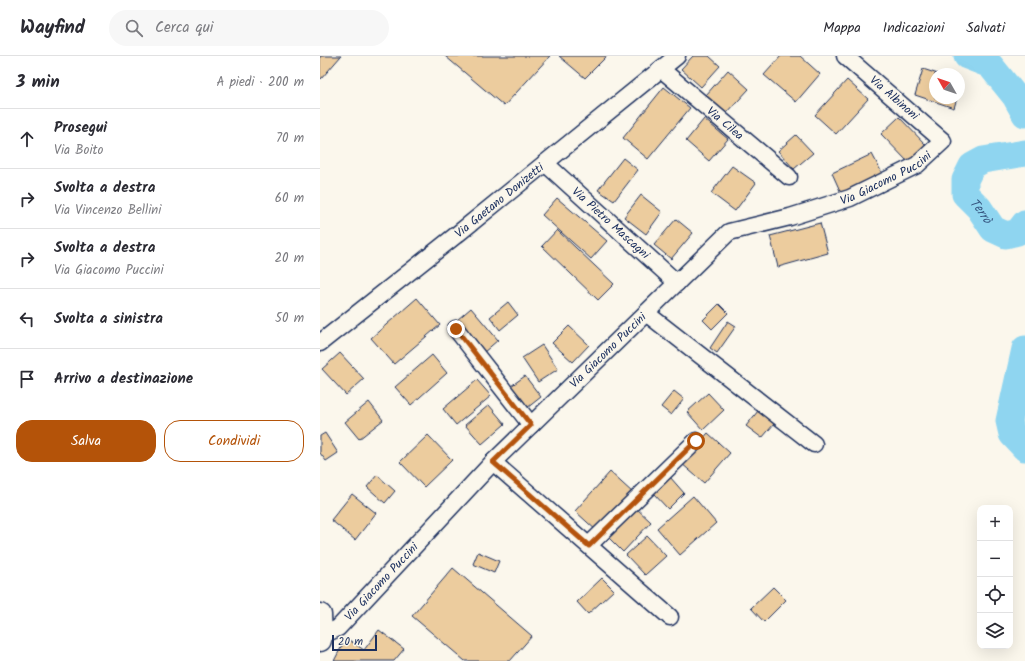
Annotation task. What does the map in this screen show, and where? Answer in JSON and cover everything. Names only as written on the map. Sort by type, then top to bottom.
[{"type":"street","name":"Via Gaetano Donizetti","points":[[320,343],[448,242],[676,56]]},
{"type":"street","name":"Via Albinoni","points":[[845,56],[943,141]]},
{"type":"street","name":"Via Cilea","points":[[661,69],[789,177]]},
{"type":"street","name":"Via Giacomo Puccini","points":[[320,626],[338,628],[493,462],[729,232],[790,217],[850,198],[917,165],[943,141]]},
{"type":"street","name":"Via Pietro Mascagni","points":[[545,162],[677,283]]},
{"type":"street","points":[[646,313],[814,444]]},
{"type":"street","points":[[456,329],[531,425]]},
{"type":"street","points":[[589,546],[696,441]]},
{"type":"street","points":[[493,462],[670,617]]},
{"type":"building","points":[[320,56],[341,56],[321,79],[320,78]]},
{"type":"building","points":[[445,56],[550,56],[504,106]]},
{"type":"building","points":[[559,56],[607,56],[585,78]]},
{"type":"building","points":[[693,56],[709,56],[720,66],[701,87],[681,69]]},
{"type":"building","points":[[781,56],[800,56],[820,74],[796,102],[764,75]]},
{"type":"building","points":[[923,69],[929,71],[929,100],[915,95]]},
{"type":"building","points":[[728,70],[749,89],[726,114],[706,95]]},
{"type":"building","points":[[847,80],[868,99],[836,134],[815,115]]},
{"type":"building","points":[[664,87],[690,108],[648,159],[623,138]]},
{"type":"building","points":[[942,104],[955,104],[954,108]]},
{"type":"building","points":[[899,117],[927,146],[909,163],[881,134]]},
{"type":"building","points":[[704,119],[728,139],[709,161],[686,141]]},
{"type":"building","points":[[796,135],[813,153],[794,169],[778,151]]},
{"type":"building","points":[[872,154],[882,173],[841,193],[832,173]]},
{"type":"building","points":[[623,158],[638,170],[614,201],[598,190]]},
{"type":"building","points":[[732,166],[756,183],[735,211],[711,193]]},
{"type":"building","points":[[641,195],[662,212],[646,234],[624,217]]},
{"type":"building","points":[[557,198],[607,241],[591,259],[542,215]]},
{"type":"building","points":[[676,219],[693,233],[671,259],[654,245]]},
{"type":"building","points":[[820,223],[828,253],[778,267],[770,236]]},
{"type":"building","points":[[557,230],[614,284],[598,300],[542,246]]},
{"type":"building","points":[[417,298],[440,325],[394,364],[371,338]]},
{"type":"building","points":[[508,302],[518,315],[500,330],[490,317]]},
{"type":"building","points":[[719,304],[728,313],[712,329],[703,320]]},
{"type":"building","points":[[471,308],[498,340],[483,353],[457,320]]},
{"type":"building","points":[[728,321],[736,326],[717,353],[710,348]]},
{"type":"building","points":[[569,326],[589,345],[573,362],[552,343]]},
{"type":"building","points":[[542,345],[558,369],[538,382],[522,358]]},
{"type":"building","points":[[340,353],[364,379],[346,395],[322,369]]},
{"type":"building","points":[[432,355],[447,373],[411,405],[395,387]]},
{"type":"building","points":[[525,376],[541,397],[527,408],[511,386]]},
{"type":"building","points":[[477,380],[491,396],[456,425],[443,409]]},
{"type":"building","points":[[674,391],[684,399],[671,415],[661,407]]},
{"type":"building","points":[[708,393],[724,410],[703,430],[687,412]]},
{"type":"building","points":[[369,402],[383,420],[359,439],[345,422]]},
{"type":"building","points":[[489,405],[505,424],[482,444],[465,425]]},
{"type":"building","points":[[758,411],[774,424],[762,438],[746,426]]},
{"type":"building","points":[[325,433],[338,453],[326,461],[320,453],[320,436]]},
{"type":"building","points":[[708,433],[730,453],[704,483],[681,463]]},
{"type":"building","points":[[428,435],[452,460],[424,487],[400,462]]},
{"type":"building","points":[[610,472],[633,493],[598,532],[575,511]]},
{"type":"building","points":[[377,475],[395,491],[385,503],[367,487]]},
{"type":"building","points":[[670,477],[684,493],[668,509],[653,493]]},
{"type":"building","points":[[352,494],[376,513],[355,540],[331,520]]},
{"type":"building","points":[[693,496],[716,523],[680,555],[657,528]]},
{"type":"building","points":[[635,507],[651,522],[623,552],[607,536]]},
{"type":"building","points":[[647,536],[666,556],[645,575],[626,555]]},
{"type":"building","points":[[478,552],[499,561],[494,573],[473,564]]},
{"type":"building","points":[[453,568],[532,636],[510,661],[465,661],[412,616]]},
{"type":"building","points":[[602,578],[614,590],[588,614],[577,602]]},
{"type":"building","points":[[773,587],[786,600],[764,622],[751,608]]},
{"type":"building","points":[[379,630],[404,649],[394,661],[334,661],[346,638],[364,650]]},
{"type":"waterway","name":"Terrò","points":[[967,56],[990,65],[1015,96],[1025,114]]},
{"type":"waterway","name":"Terrò","points":[[1025,153],[983,160],[972,166],[965,180],[965,194],[979,208],[993,229],[1006,235],[1018,232],[1025,223]]},
{"type":"waterway","name":"Terrò","points":[[1025,349],[1009,421],[1012,434],[1025,448]]},
{"type":"route","points":[[456,329],[531,425],[493,462],[589,546],[696,441]]}]
